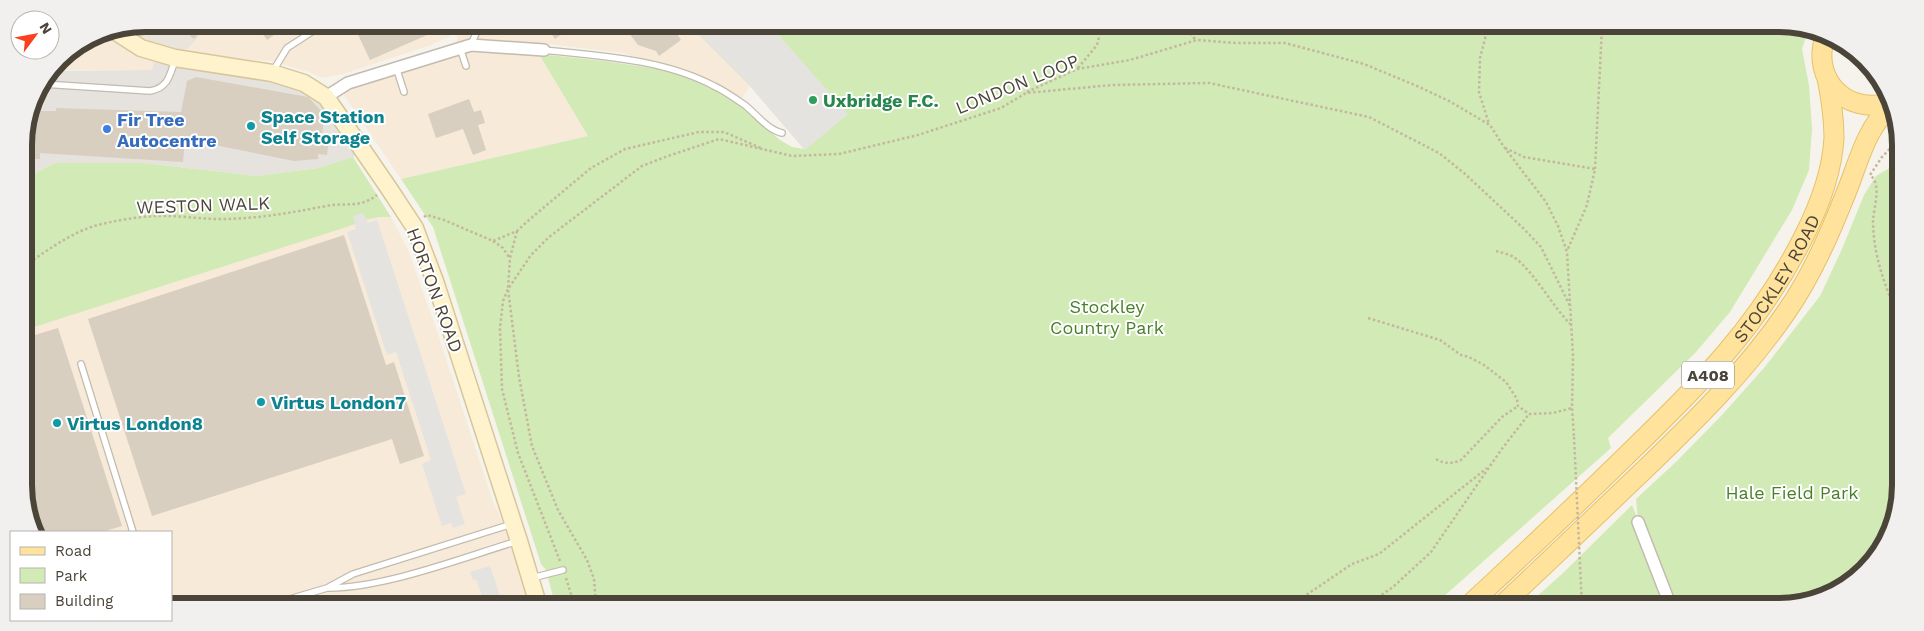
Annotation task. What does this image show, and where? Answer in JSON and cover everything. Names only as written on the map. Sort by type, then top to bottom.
[{"type":"main road","name":"STOCKLEY ROAD","points":[[1477,598],[1588,494],[1694,389],[1728,352],[1765,303],[1807,231],[1827,178],[1834,123],[1832,103],[1822,58],[1824,42]]},
{"type":"main road","points":[[1827,78],[1838,93],[1855,103],[1871,106],[1884,105]]},
{"type":"main road","name":"STOCKLEY ROAD","points":[[1509,598],[1696,419],[1759,348],[1788,310],[1812,269],[1847,192],[1866,139],[1885,110]]},
{"type":"street","name":"HORTON ROAD","points":[[122,36],[141,48],[175,58],[272,73],[304,82],[326,97],[415,228],[435,281],[520,540],[537,598]]},
{"type":"street","points":[[326,97],[348,83],[466,47],[544,50]]},
{"type":"street","points":[[1638,522],[1668,598]]},
{"type":"lane","points":[[272,73],[287,48],[310,33]]},
{"type":"lane","points":[[466,66],[466,47],[476,33]]},
{"type":"lane","points":[[544,50],[605,57],[678,70],[714,86],[745,106],[773,130],[782,133]]},
{"type":"lane","points":[[51,85],[156,90],[170,79],[175,58]]},
{"type":"lane","points":[[396,67],[404,92]]},
{"type":"lane","points":[[81,364],[133,531]]},
{"type":"lane","points":[[293,598],[327,588],[353,574],[514,523]]},
{"type":"lane","points":[[327,588],[353,587],[418,571],[520,540]]},
{"type":"lane","points":[[532,578],[563,570]]},
{"type":"path","points":[[1077,70],[1097,45],[1100,32]]},
{"type":"path","points":[[1189,32],[1197,40]]},
{"type":"path","points":[[1487,32],[1480,58],[1479,92],[1490,125]]},
{"type":"path","points":[[1567,252],[1587,205],[1595,169],[1602,32]]},
{"type":"path","name":"LONDON LOOP","points":[[517,232],[591,168],[625,150],[699,132],[724,132],[764,150],[792,155],[839,154],[918,135],[1001,107],[1035,87],[1077,70],[1130,60],[1197,40],[1236,43],[1285,43],[1364,64],[1449,101],[1490,125],[1504,148],[1546,202],[1558,226],[1567,252],[1573,356],[1572,408],[1582,598]]},
{"type":"path","points":[[857,150],[918,135],[1001,108],[1026,94],[1112,85],[1209,83],[1339,110],[1369,117],[1399,131],[1439,153],[1464,173],[1541,247],[1570,306]]},
{"type":"path","points":[[572,598],[518,453],[502,389],[500,328],[503,301],[508,289],[531,255],[549,237],[642,166],[719,139],[792,156],[839,154]]},
{"type":"path","points":[[1892,146],[1870,175],[1874,178],[1876,186],[1873,220],[1874,250],[1892,302]]},
{"type":"path","points":[[1504,148],[1524,157],[1595,169]]},
{"type":"path","name":"WESTON WALK","points":[[33,261],[63,240],[94,227],[121,220],[156,216],[219,219],[269,217],[330,205],[352,205],[368,201],[388,188]]},
{"type":"path","points":[[421,219],[427,216],[444,220],[493,241],[503,248],[510,258]]},
{"type":"path","points":[[493,241],[517,232]]},
{"type":"path","points":[[517,232],[510,258],[508,289],[519,377],[532,446],[558,510],[587,560],[594,579],[596,598]]},
{"type":"path","points":[[1496,251],[1513,257],[1527,270],[1557,311],[1571,326]]},
{"type":"path","points":[[1368,318],[1440,340],[1461,355],[1484,365],[1506,382],[1517,399],[1518,406],[1529,414],[1553,413],[1572,408]]},
{"type":"path","points":[[1436,459],[1442,463],[1454,463],[1461,460],[1502,416],[1518,406]]},
{"type":"path","points":[[1377,598],[1393,587],[1431,552],[1490,466],[1529,414]]},
{"type":"path","points":[[1302,598],[1352,564],[1379,554],[1490,466]]},
{"type":"shaded area","points":[[202,33],[181,57],[127,35]]},
{"type":"shaded area","points":[[202,33],[453,33],[447,38],[428,46],[343,74],[322,78],[309,72],[271,61],[181,57]]},
{"type":"shaded area","points":[[457,33],[697,33],[750,86],[742,98],[712,82],[623,53],[532,42],[588,136],[401,179],[344,95],[345,89],[457,56]]},
{"type":"shaded area","points":[[697,33],[777,33],[848,114],[805,150],[750,86]]},
{"type":"shaded area","points":[[119,36],[156,55],[153,70],[62,70],[89,48]]},
{"type":"shaded area","points":[[156,55],[271,77],[322,96],[361,151],[353,157],[318,168],[257,176],[144,163],[55,163],[33,174],[33,131],[36,116],[44,96],[62,71],[152,70]]},
{"type":"shaded area","points":[[363,213],[365,220],[391,217],[408,250],[437,331],[492,499],[508,534],[528,598],[172,598],[172,531],[42,531],[33,500],[32,485],[32,328],[355,224]]},
{"type":"shaded area","points":[[363,213],[368,223],[377,220],[466,494],[456,497],[465,524],[453,528],[451,523],[442,526],[422,464],[431,460],[396,352],[387,355],[347,232],[356,229],[353,216]]},
{"type":"shaded area","points":[[490,566],[501,598],[483,598],[476,579],[473,580],[470,572]]},
{"type":"green space","name":"Stockley Country Park","points":[[1778,32],[1806,36],[1802,49],[1809,85],[1812,129],[1809,170],[1792,210],[1730,312],[1696,352],[1608,438],[1611,448],[1442,598],[553,598],[546,570],[541,564],[433,227],[401,179],[588,136],[539,54],[605,61],[678,72],[714,90],[743,108],[780,140],[792,147],[804,149],[750,86],[697,33]]},
{"type":"green space","points":[[353,157],[391,217],[365,220],[354,217],[356,224],[32,328],[33,174],[55,163],[144,163],[257,176],[318,168]]},
{"type":"green space","name":"Hale Field Park","points":[[1892,167],[1892,485],[1888,515],[1883,529],[1868,554],[1853,570],[1828,587],[1808,595],[1793,598],[1535,598],[1632,505],[1638,520],[1636,499],[1722,415],[1764,368],[1820,296],[1864,195],[1876,176]]},
{"type":"building","points":[[187,33],[199,33],[194,39]]},
{"type":"building","points":[[262,33],[277,33],[267,40]]},
{"type":"building","points":[[357,33],[432,33],[370,60]]},
{"type":"building","points":[[551,33],[563,33],[555,39]]},
{"type":"building","points":[[629,33],[676,33],[681,40],[659,56],[656,51],[638,45]]},
{"type":"building","points":[[196,77],[308,97],[325,115],[321,140],[329,141],[327,155],[318,154],[318,159],[294,161],[185,139],[183,162],[40,153],[40,159],[33,159],[33,131],[38,111],[56,111],[56,108],[181,112],[187,81]]},
{"type":"building","points":[[469,99],[474,112],[481,110],[485,123],[478,125],[486,150],[473,155],[463,129],[436,138],[428,114]]},
{"type":"building","name":"Virtus London7","points":[[344,235],[386,365],[394,362],[424,456],[400,464],[392,439],[152,516],[88,319]]},
{"type":"building","name":"Virtus London8","points":[[58,328],[122,526],[105,531],[42,531],[33,500],[32,485],[32,336]]},
{"type":"place","name":"Uxbridge F.C.","points":[[813,100]]},
{"type":"place","name":"Space Station Self Storage","points":[[251,126]]},
{"type":"place","name":"Fir Tree Autocentre","points":[[107,129]]},
{"type":"place","name":"Virtus London7","points":[[261,402]]},
{"type":"place","name":"Virtus London8","points":[[57,423]]}]
